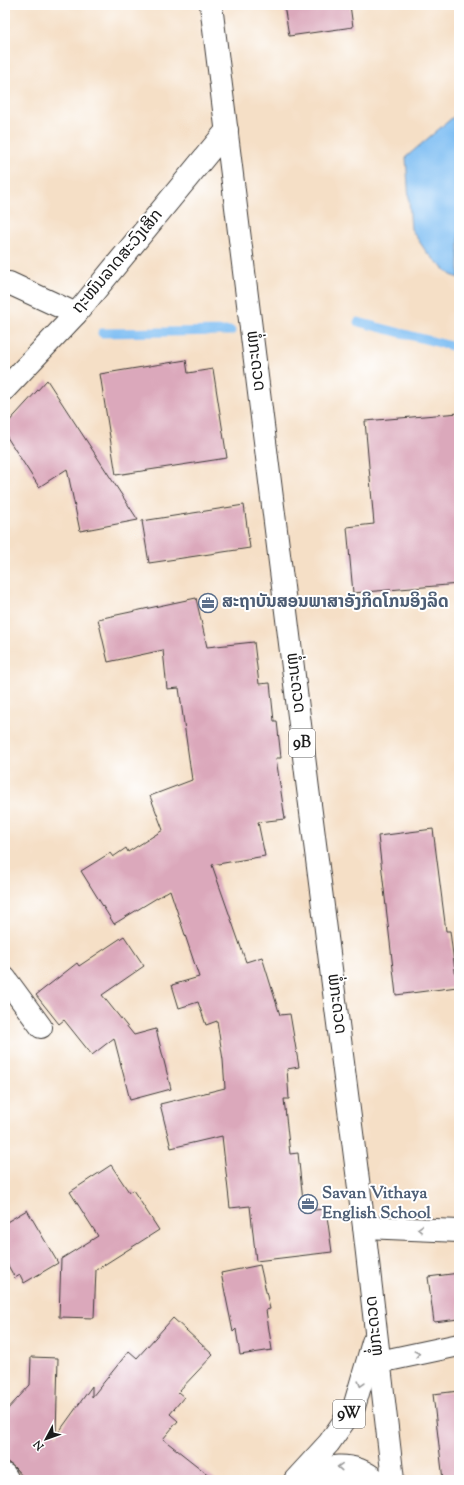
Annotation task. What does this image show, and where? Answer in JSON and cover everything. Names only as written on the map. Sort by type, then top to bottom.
[{"type":"main road","name":"ພໍ່ກະດວດ","points":[[211,5],[364,1227],[393,1480]]},
{"type":"main road","name":"ຖະໜົນລາດສະວົງເສິກ","points":[[5,389],[76,314],[227,130]]},
{"type":"main road","points":[[6,282],[76,314]]},
{"type":"main road","points":[[5,978],[41,1027]]},
{"type":"main road","points":[[364,1227],[459,1231]]},
{"type":"main road","name":"9W","points":[[295,1480],[329,1443],[354,1407],[376,1333]]},
{"type":"main road","points":[[379,1362],[459,1345]]},
{"type":"main road","points":[[295,1480],[316,1470],[333,1466],[352,1467],[369,1474],[376,1480]]},
{"type":"main road","points":[[5,1475],[8,1480]]},
{"type":"water","points":[[459,112],[459,278],[451,275],[427,253],[411,229],[406,157]]},
{"type":"building","points":[[284,5],[350,5],[353,27],[289,36]]},
{"type":"building","points":[[186,360],[188,373],[213,369],[227,458],[116,475],[100,374]]},
{"type":"building","points":[[47,380],[138,520],[80,531],[67,469],[39,487],[5,434],[5,426]]},
{"type":"building","points":[[459,413],[459,584],[353,593],[347,527],[374,524],[365,421]]},
{"type":"building","points":[[244,505],[250,548],[149,563],[142,521]]},
{"type":"building","points":[[196,598],[207,647],[254,642],[259,684],[270,683],[274,721],[277,721],[281,758],[276,758],[285,819],[258,822],[265,856],[212,865],[246,962],[262,957],[280,1015],[290,1014],[299,1067],[287,1069],[289,1099],[284,1099],[290,1154],[298,1153],[304,1211],[326,1209],[332,1252],[256,1261],[250,1206],[230,1208],[222,1136],[171,1148],[160,1104],[225,1088],[223,1060],[217,1021],[206,1025],[198,1002],[179,1008],[172,985],[199,977],[170,890],[114,924],[81,871],[110,853],[113,857],[126,848],[128,852],[163,830],[150,796],[192,780],[179,688],[167,689],[163,650],[108,662],[98,619]]},
{"type":"building","points":[[433,829],[446,931],[450,931],[457,987],[396,995],[378,836]]},
{"type":"building","points":[[124,936],[144,966],[102,995],[134,1035],[156,1029],[171,1089],[130,1100],[114,1038],[92,1055],[64,1020],[59,1024],[36,995],[77,963],[79,966]]},
{"type":"building","points":[[111,1165],[129,1192],[133,1190],[159,1230],[96,1270],[94,1318],[59,1317],[61,1259],[98,1236],[70,1192]]},
{"type":"building","points":[[27,1210],[58,1263],[24,1283],[20,1275],[15,1278],[5,1260],[5,1223]]},
{"type":"building","points":[[260,1265],[270,1309],[266,1310],[272,1350],[240,1355],[236,1329],[233,1332],[221,1273]]},
{"type":"building","points":[[459,1273],[459,1319],[434,1322],[428,1277]]},
{"type":"building","points":[[173,1318],[213,1355],[178,1392],[184,1397],[170,1414],[178,1421],[163,1439],[215,1480],[24,1480],[25,1479],[15,1468],[5,1460],[5,1412],[30,1385],[31,1357],[58,1358],[56,1436],[92,1386],[92,1397],[129,1351],[137,1358]]},
{"type":"building","points":[[459,1391],[459,1480],[443,1480],[433,1394]]},
{"type":"waterway","points":[[358,322],[459,348]]},
{"type":"waterway","points":[[102,333],[231,331]]},
{"type":"place","name":"ສະຖາບັນສອນພາສາອັງກິດໂກນອິງລິດ","points":[[208,603]]},
{"type":"place","name":"Savan Vithaya English School","points":[[308,1204]]}]
